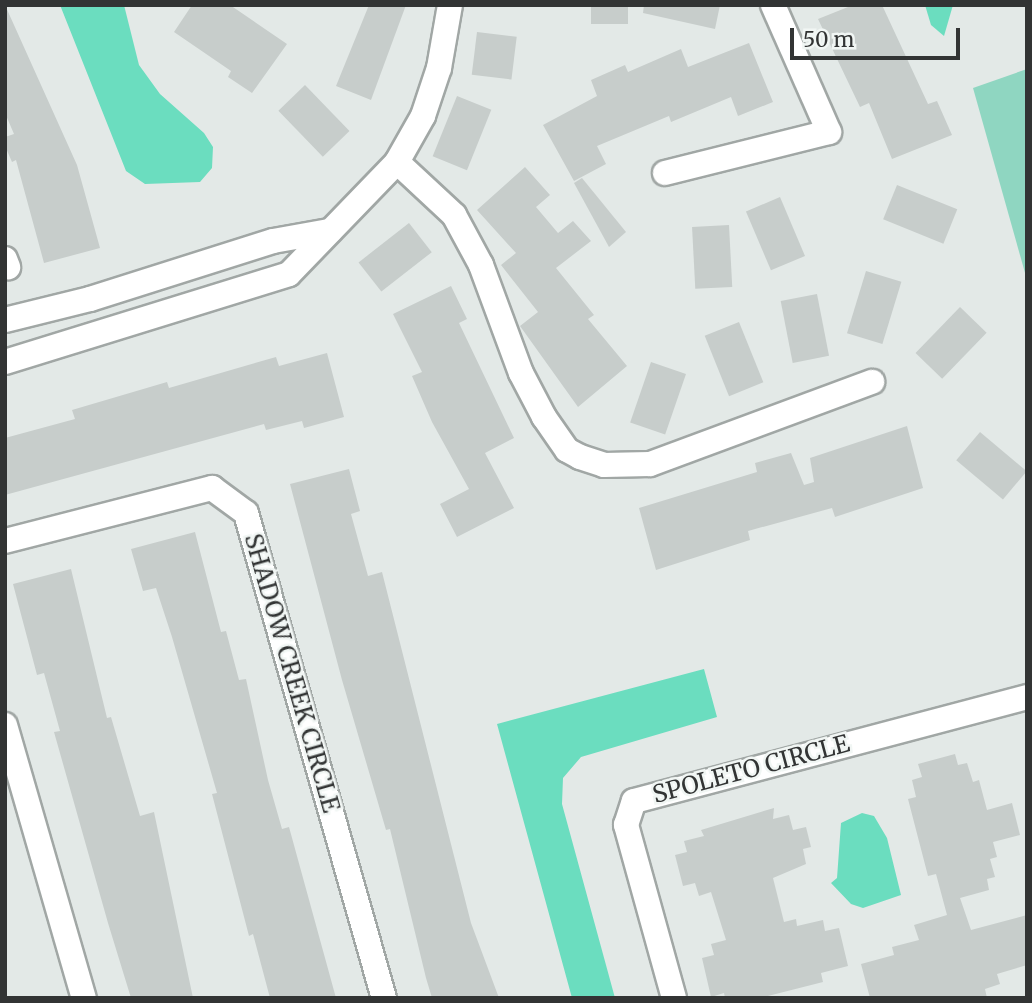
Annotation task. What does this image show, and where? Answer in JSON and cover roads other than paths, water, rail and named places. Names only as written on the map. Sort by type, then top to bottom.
[{"type":"street","points":[[5,362],[289,274],[397,162],[423,116],[435,80],[450,5]]},
{"type":"street","points":[[665,173],[830,132],[773,5]]},
{"type":"street","points":[[397,162],[454,215],[481,265],[538,406],[567,450],[580,457],[604,465],[650,464],[872,382]]},
{"type":"street","points":[[5,320],[73,303],[273,241],[330,231]]},
{"type":"street","points":[[73,303],[82,339]]},
{"type":"street","name":"SHADOW CREEK CIRCLE","points":[[5,541],[212,488],[246,513],[384,998]]},
{"type":"street","name":"SPOLETO CIRCLE","points":[[674,998],[626,825],[634,801],[1027,697]]},
{"type":"street","points":[[5,725],[84,998]]}]
